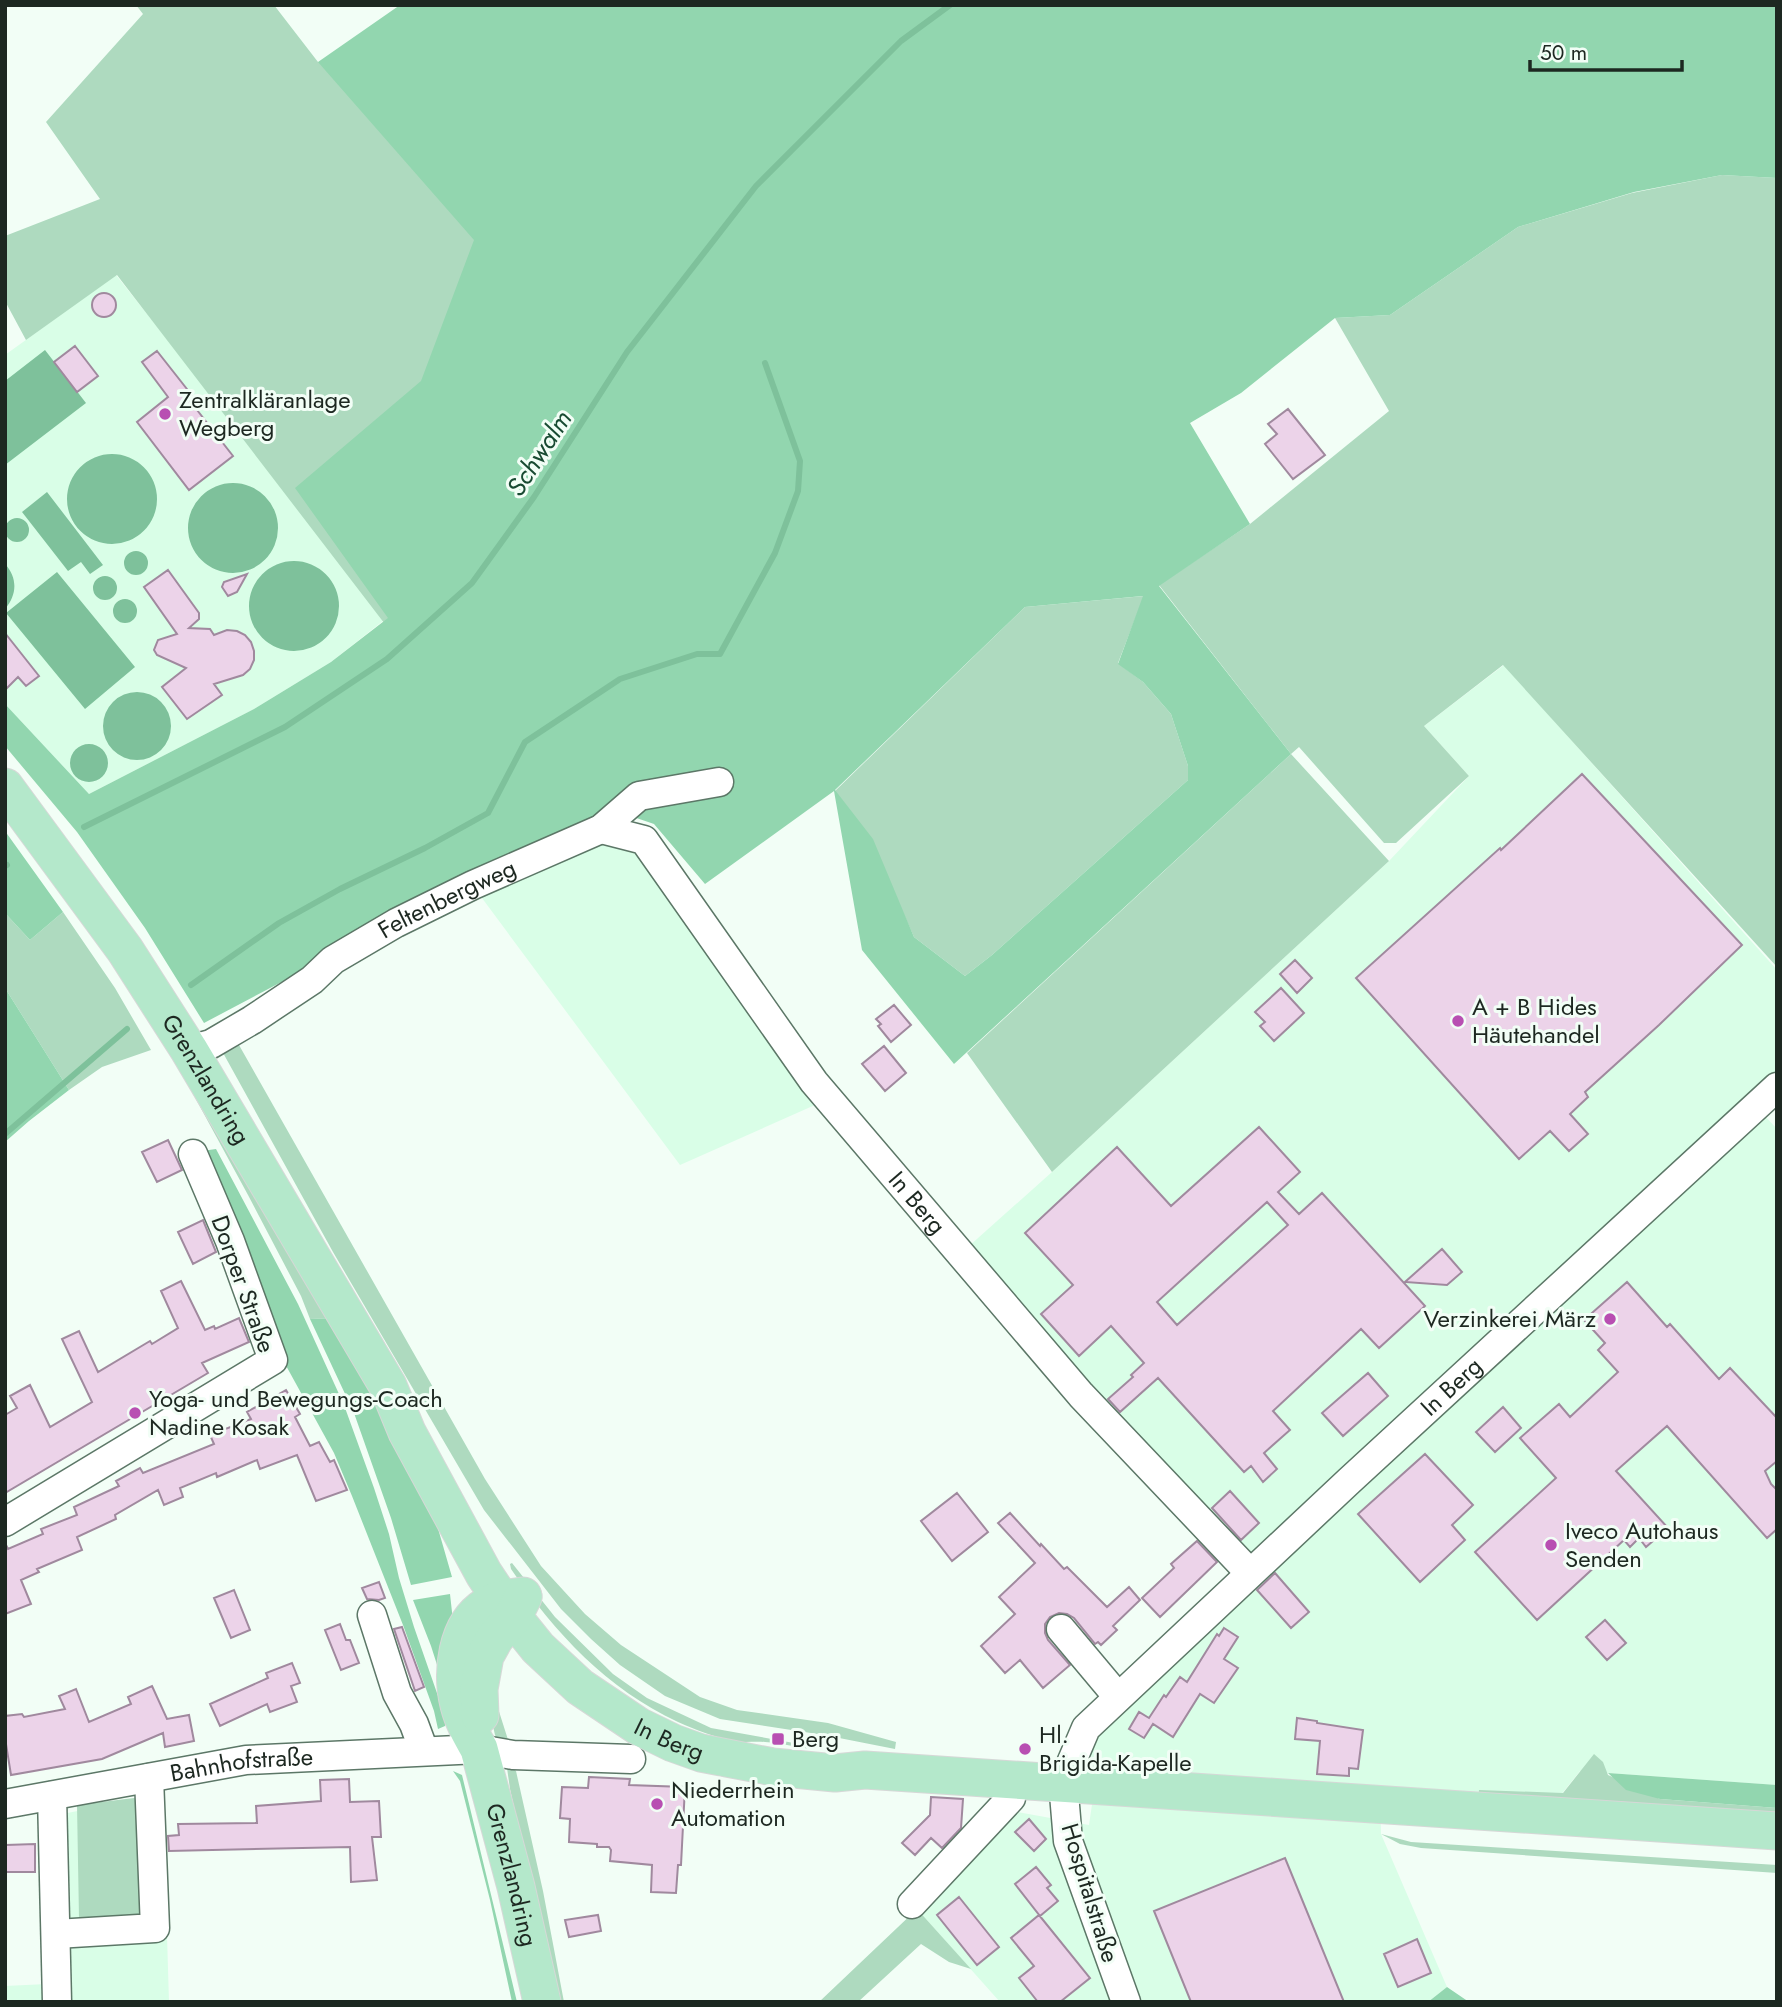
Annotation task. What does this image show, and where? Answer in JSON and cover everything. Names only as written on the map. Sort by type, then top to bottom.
[{"type":"main road","name":"Grenzlandring","points":[[5,786],[125,950],[189,1051],[388,1385],[406,1408],[502,1564],[513,1604],[482,1666],[479,1689],[479,1749],[516,1887],[542,2002]]},
{"type":"main road","name":"Grenzlandring","points":[[388,1385],[407,1432],[480,1567],[513,1604]]},
{"type":"main road","points":[[430,1475],[463,1581],[467,1627]]},
{"type":"main road","name":"Grenzlandring","points":[[479,1749],[459,1706],[456,1689],[457,1656],[467,1627],[476,1614],[488,1604],[513,1604]]},
{"type":"main road","name":"In Berg","points":[[513,1604],[538,1648],[580,1687],[638,1727],[701,1753],[773,1767],[835,1773],[865,1770],[1063,1782],[1777,1831]]},
{"type":"street","name":"Feltenbergweg","points":[[189,1051],[211,1044],[242,1026],[312,980],[334,960],[396,923],[472,885],[601,829],[639,796],[719,782]]},
{"type":"street","name":"In Berg","points":[[601,829],[644,840],[814,1082],[1081,1395],[1250,1573]]},
{"type":"street","name":"In Berg","points":[[1063,1782],[1086,1728],[1250,1573],[1777,1087]]},
{"type":"street","name":"Dorper Straße","points":[[5,1522],[273,1360],[230,1241],[192,1153]]},
{"type":"street","points":[[373,1615],[397,1693],[414,1724],[424,1751]]},
{"type":"street","points":[[1061,1629],[1118,1697]]},
{"type":"street","name":"Bahnhofstraße","points":[[5,1804],[246,1760],[479,1749],[513,1755],[631,1759]]},
{"type":"street","points":[[56,1934],[155,1928],[149,1778]]},
{"type":"street","points":[[912,1904],[1011,1798],[1012,1779]]},
{"type":"street","name":"Hospitalstraße","points":[[1063,1782],[1068,1842],[1126,2002]]},
{"type":"street","points":[[52,1796],[57,2002]]},
{"type":"shaded area","points":[[136,5],[274,5],[318,62],[537,73],[401,645],[117,275],[26,340],[5,301],[5,236],[100,199],[46,122],[143,14]]},
{"type":"shaded area","points":[[400,5],[1777,5],[1777,178],[1722,175],[1634,192],[1518,227],[1390,315],[1335,318],[1241,393],[1190,423],[1250,524],[1159,586],[1291,754],[954,1064],[862,950],[834,791],[705,884],[654,824],[613,810],[319,958],[289,978],[204,1023],[145,928],[77,832],[5,746],[5,704],[89,794],[254,709],[331,662],[388,618],[295,488],[421,381],[474,240],[318,62]],"holes":[[[1143,596],[1118,664],[1143,682],[1171,714],[1188,766],[1188,780],[965,976],[914,937],[873,839],[835,790],[1025,607]]]},
{"type":"shaded area","points":[[1722,175],[1777,178],[1777,967],[1503,665],[1424,726],[1469,776],[1396,843],[1384,843],[1299,747],[1291,754],[1159,585],[1250,524],[1389,411],[1335,318],[1390,315],[1518,227],[1632,193]]},
{"type":"shaded area","name":"Zentralkläranlage Wegberg","points":[[116,275],[388,617],[331,662],[254,709],[89,794],[5,704],[5,355]]},
{"type":"shaded area","points":[[45,350],[86,403],[5,465],[5,381]]},
{"type":"shaded area","points":[[112,454],[129,457],[144,467],[154,482],[157,499],[154,516],[144,531],[129,541],[112,544],[95,541],[80,531],[70,516],[67,499],[70,482],[80,467],[95,457]]},
{"type":"shaded area","points":[[233,483],[250,486],[265,496],[275,511],[278,528],[275,545],[265,560],[250,570],[233,573],[216,570],[201,560],[191,545],[188,528],[191,511],[201,496],[216,486]]},
{"type":"shaded area","points":[[47,492],[103,565],[90,574],[81,562],[68,571],[22,512]]},
{"type":"shaded area","points":[[17,518],[25,522],[29,530],[25,538],[17,542],[9,538],[5,530],[9,522]]},
{"type":"shaded area","points":[[136,551],[147,558],[148,563],[141,574],[136,575],[125,568],[124,563],[131,552]]},
{"type":"shaded area","points":[[294,561],[311,564],[326,574],[336,589],[339,606],[336,623],[326,638],[311,648],[294,651],[277,648],[262,638],[252,623],[249,606],[252,589],[262,574],[277,564]]},
{"type":"shaded area","points":[[5,564],[14,581],[14,592],[5,609]]},
{"type":"shaded area","points":[[57,572],[135,667],[85,709],[6,613]]},
{"type":"shaded area","points":[[105,576],[114,579],[117,588],[114,597],[105,600],[96,597],[93,588],[96,579]]},
{"type":"shaded area","points":[[1144,596],[1118,663],[1143,682],[1171,714],[1188,766],[1188,780],[965,976],[914,937],[893,890],[835,791],[1025,607]]},
{"type":"shaded area","points":[[125,599],[133,603],[137,611],[133,619],[125,623],[117,619],[113,611],[117,603]]},
{"type":"shaded area","points":[[1504,665],[1777,970],[1777,1077],[1751,1101],[1777,1129],[1777,1785],[1580,1771],[1552,1806],[1380,1792],[1381,1834],[1447,1987],[1428,2002],[1000,2002],[917,1909],[1012,1811],[1089,1825],[1095,1784],[1091,1754],[1098,1734],[1258,1576],[968,1247],[1389,861],[1469,776],[1424,726]]},
{"type":"shaded area","points":[[130,692],[144,692],[156,697],[166,707],[171,726],[166,745],[156,755],[144,760],[130,760],[118,755],[108,745],[103,733],[103,719],[108,707],[118,697]]},
{"type":"shaded area","points":[[89,744],[103,749],[108,763],[103,777],[89,782],[75,777],[70,763],[75,749]]},
{"type":"shaded area","points":[[1291,754],[1389,861],[1052,1172],[967,1053]]},
{"type":"shaded area","points":[[5,831],[63,912],[30,940],[5,913]]},
{"type":"shaded area","points":[[601,833],[643,843],[824,1101],[680,1165],[476,890]]},
{"type":"shaded area","points":[[63,912],[115,988],[151,1050],[102,1067],[69,1090],[5,988],[5,913],[30,940]]},
{"type":"shaded area","points":[[5,988],[69,1090],[5,1142]]},
{"type":"shaded area","points":[[235,1038],[485,1479],[541,1566],[585,1614],[621,1645],[700,1697],[737,1710],[828,1723],[896,1742],[895,1749],[720,1719],[665,1696],[620,1665],[561,1609],[484,1510],[333,1252],[222,1051]]},
{"type":"shaded area","points":[[173,1057],[334,1318],[310,1319],[301,1296]]},
{"type":"shaded area","points":[[216,1149],[298,1304],[344,1405],[389,1534],[414,1627],[446,1719],[445,1726],[438,1729],[403,1625],[352,1496],[334,1453],[284,1362],[202,1151]]},
{"type":"shaded area","points":[[334,1318],[437,1525],[452,1577],[411,1585],[354,1413],[310,1319]]},
{"type":"shaded area","points":[[512,1563],[555,1617],[613,1674],[647,1698],[711,1728],[816,1747],[812,1749],[726,1739],[692,1728],[652,1709],[606,1676],[564,1637],[511,1569]]},
{"type":"shaded area","points":[[450,1594],[453,1621],[448,1699],[413,1600]]},
{"type":"shaded area","points":[[496,1702],[510,1746],[498,1740],[495,1735],[488,1704]]},
{"type":"shaded area","points":[[1594,1754],[1603,1762],[1608,1775],[1660,1799],[1777,1808],[1777,1822],[1478,1800],[1479,1790],[1563,1793]]},
{"type":"shaded area","points":[[511,1767],[516,1771],[564,2002],[554,2002],[510,1789],[507,1768]]},
{"type":"shaded area","points":[[453,1771],[462,1775],[517,2002],[512,2002],[460,1781]]},
{"type":"shaded area","points":[[1608,1773],[1777,1785],[1777,1808],[1660,1799],[1626,1790]]},
{"type":"shaded area","points":[[151,1796],[166,1902],[169,2002],[5,2002],[5,1986],[47,1984],[43,1818]]},
{"type":"shaded area","points":[[134,1798],[144,1802],[148,1905],[134,1921],[90,1925],[79,1918],[77,1805]]},
{"type":"shaded area","points":[[1381,1834],[1411,1842],[1777,1865],[1777,1873],[1421,1848],[1400,1844]]},
{"type":"shaded area","points":[[917,1909],[971,1969],[949,1962],[921,1944],[858,2002],[819,2002]]},
{"type":"shaded area","points":[[1447,1987],[1469,2002],[1428,2002]]},
{"type":"building","points":[[99,293],[109,293],[116,300],[116,310],[109,317],[99,317],[92,310],[92,300]]},
{"type":"building","points":[[75,346],[98,376],[77,392],[54,362]]},
{"type":"building","points":[[157,351],[194,398],[190,401],[233,456],[189,490],[137,422],[168,397],[142,362]]},
{"type":"building","points":[[1288,409],[1325,455],[1293,479],[1265,444],[1277,434],[1268,424]]},
{"type":"building","points":[[168,570],[199,613],[199,619],[189,628],[210,629],[214,635],[227,630],[237,631],[251,642],[254,651],[250,669],[243,675],[214,684],[222,695],[187,719],[162,687],[186,668],[157,655],[154,650],[158,640],[177,634],[144,587]]},
{"type":"building","points":[[247,574],[237,592],[228,596],[222,587],[224,582]]},
{"type":"building","points":[[5,633],[39,676],[26,686],[18,677],[5,690]]},
{"type":"building","points":[[1582,774],[1742,945],[1585,1092],[1588,1097],[1570,1114],[1588,1134],[1569,1151],[1550,1131],[1519,1159],[1356,978],[1500,848],[1501,850]]},
{"type":"building","points":[[1295,960],[1312,978],[1297,993],[1280,974]]},
{"type":"building","points":[[1281,988],[1304,1013],[1274,1041],[1260,1026],[1265,1022],[1255,1012]]},
{"type":"building","points":[[894,1005],[911,1025],[891,1042],[878,1026],[881,1024],[876,1019]]},
{"type":"building","points":[[884,1046],[906,1073],[885,1091],[862,1064]]},
{"type":"building","points":[[1259,1127],[1300,1172],[1278,1192],[1299,1214],[1322,1193],[1425,1306],[1379,1348],[1361,1329],[1273,1411],[1290,1430],[1264,1453],[1277,1469],[1263,1482],[1251,1466],[1244,1472],[1158,1378],[1120,1412],[1108,1399],[1133,1377],[1131,1375],[1144,1363],[1111,1326],[1079,1356],[1041,1314],[1073,1285],[1025,1233],[1117,1147],[1171,1206]],"holes":[[[1267,1202],[1288,1225],[1177,1325],[1157,1302]]]},
{"type":"building","points":[[168,1140],[182,1170],[157,1182],[142,1152]]},
{"type":"building","points":[[203,1220],[216,1252],[193,1264],[178,1232]]},
{"type":"building","points":[[1442,1249],[1462,1272],[1447,1285],[1405,1282]]},
{"type":"building","points":[[181,1281],[205,1330],[214,1326],[215,1329],[239,1318],[249,1342],[202,1363],[208,1373],[5,1493],[5,1415],[17,1408],[10,1396],[30,1385],[50,1427],[92,1402],[62,1339],[79,1331],[98,1372],[150,1341],[152,1344],[178,1328],[161,1291]]},
{"type":"building","points":[[1627,1282],[1667,1327],[1670,1324],[1719,1379],[1730,1368],[1777,1418],[1777,1461],[1765,1471],[1777,1490],[1777,1529],[1767,1538],[1667,1426],[1616,1471],[1668,1528],[1646,1547],[1639,1538],[1630,1547],[1624,1540],[1537,1620],[1475,1552],[1556,1478],[1520,1438],[1559,1404],[1570,1417],[1618,1372],[1598,1350],[1605,1343],[1584,1320]]},
{"type":"building","points":[[1368,1373],[1388,1396],[1343,1436],[1322,1413]]},
{"type":"building","points":[[286,1390],[300,1414],[295,1417],[310,1446],[319,1442],[330,1462],[334,1460],[347,1490],[316,1501],[297,1455],[260,1469],[257,1460],[217,1477],[216,1473],[180,1488],[183,1497],[164,1505],[158,1490],[115,1515],[116,1519],[77,1537],[82,1550],[37,1569],[39,1572],[21,1580],[31,1604],[5,1614],[5,1543],[8,1549],[43,1534],[41,1529],[77,1515],[74,1507],[119,1486],[116,1481],[140,1468],[143,1473],[214,1444],[210,1435],[251,1419],[247,1412]]},
{"type":"building","points":[[1503,1407],[1521,1428],[1495,1452],[1476,1432]]},
{"type":"building","points":[[1425,1454],[1473,1505],[1452,1525],[1465,1540],[1420,1582],[1358,1514]]},
{"type":"building","points":[[1230,1491],[1259,1523],[1241,1540],[1212,1508]]},
{"type":"building","points":[[957,1493],[988,1532],[952,1561],[921,1521]]},
{"type":"building","points":[[1010,1513],[1040,1546],[1041,1544],[1064,1569],[1067,1567],[1107,1607],[1129,1587],[1140,1600],[1113,1626],[1117,1630],[1101,1645],[1098,1642],[1095,1644],[1074,1618],[1067,1614],[1059,1613],[1050,1617],[1045,1624],[1045,1633],[1070,1665],[1043,1688],[1020,1660],[1005,1673],[981,1646],[1015,1614],[999,1597],[1035,1563],[998,1523]]},
{"type":"building","points":[[1197,1541],[1217,1562],[1160,1617],[1142,1598],[1174,1568],[1171,1564]]},
{"type":"building","points":[[1275,1573],[1309,1612],[1291,1628],[1257,1590]]},
{"type":"building","points":[[379,1582],[385,1598],[367,1599],[362,1588]]},
{"type":"building","points":[[234,1590],[250,1630],[231,1638],[214,1598]]},
{"type":"building","points":[[1605,1620],[1626,1643],[1607,1660],[1586,1637]]},
{"type":"building","points":[[340,1624],[359,1663],[341,1670],[325,1630]]},
{"type":"building","points":[[402,1627],[424,1687],[415,1691],[394,1629]]},
{"type":"building","points":[[1224,1628],[1238,1637],[1224,1659],[1238,1668],[1214,1703],[1200,1694],[1173,1737],[1153,1724],[1144,1738],[1129,1729],[1139,1712],[1149,1718],[1180,1677],[1187,1682],[1217,1634],[1219,1636]]},
{"type":"building","points":[[292,1663],[300,1683],[291,1686],[297,1702],[270,1712],[267,1704],[220,1726],[210,1704],[268,1678],[266,1673]]},
{"type":"building","points":[[152,1686],[167,1719],[189,1715],[194,1741],[165,1747],[163,1733],[102,1759],[11,1775],[5,1738],[5,1716],[22,1714],[24,1717],[65,1709],[59,1696],[76,1689],[89,1722],[131,1704],[128,1697]]},
{"type":"building","points":[[1297,1718],[1363,1730],[1358,1769],[1349,1768],[1349,1776],[1317,1774],[1320,1741],[1295,1739]]},
{"type":"building","points":[[589,1777],[630,1779],[629,1785],[685,1787],[681,1865],[678,1865],[676,1893],[651,1892],[652,1865],[610,1861],[609,1847],[569,1842],[570,1819],[560,1818],[562,1787],[588,1788]]},
{"type":"building","points":[[349,1779],[350,1802],[379,1801],[381,1837],[372,1837],[377,1880],[351,1882],[350,1847],[169,1851],[168,1836],[179,1835],[178,1824],[257,1823],[256,1806],[321,1801],[320,1780]]},
{"type":"building","points":[[931,1797],[963,1799],[961,1828],[942,1848],[931,1838],[915,1855],[902,1843],[930,1815]]},
{"type":"building","points":[[1029,1819],[1046,1839],[1034,1851],[1015,1832]]},
{"type":"building","points":[[35,1844],[35,1872],[6,1872],[6,1845]]},
{"type":"building","points":[[1285,1858],[1344,2002],[1191,2002],[1154,1911]]},
{"type":"building","points":[[1036,1867],[1051,1885],[1047,1888],[1058,1901],[1040,1916],[1015,1884]]},
{"type":"building","points":[[959,1897],[999,1947],[977,1965],[937,1915]]},
{"type":"building","points":[[598,1915],[601,1931],[569,1937],[565,1920]]},
{"type":"building","points":[[1039,1915],[1090,1978],[1060,2002],[1038,2002],[1019,1978],[1034,1966],[1011,1938]]},
{"type":"building","points":[[1417,1939],[1431,1973],[1398,1987],[1384,1954]]},
{"type":"waterway","name":"Schwalm","points":[[84,827],[285,727],[387,659],[472,583],[534,497],[627,352],[756,186],[901,41],[950,5]]},
{"type":"waterway","points":[[191,985],[279,923],[488,813],[525,742],[620,679],[697,654],[720,654],[775,553],[798,491],[800,461],[765,363]]},
{"type":"waterway","points":[[5,1134],[127,1029]]},
{"type":"place","name":"Zentralkläranlage Wegberg","points":[[165,414]]},
{"type":"place","name":"A + B Hides Häutehandel","points":[[1458,1021]]},
{"type":"place","name":"Verzinkerei März","points":[[1610,1319]]},
{"type":"place","name":"Yoga- und Bewegungs-Coach Nadine Kosak","points":[[135,1413]]},
{"type":"place","name":"Iveco Autohaus Senden","points":[[1551,1545]]},
{"type":"place","name":"Berg","points":[[778,1739]]},
{"type":"place","name":"Hl. Brigida-Kapelle","points":[[1025,1749]]},
{"type":"place","name":"Niederrhein Automation","points":[[657,1804]]}]
